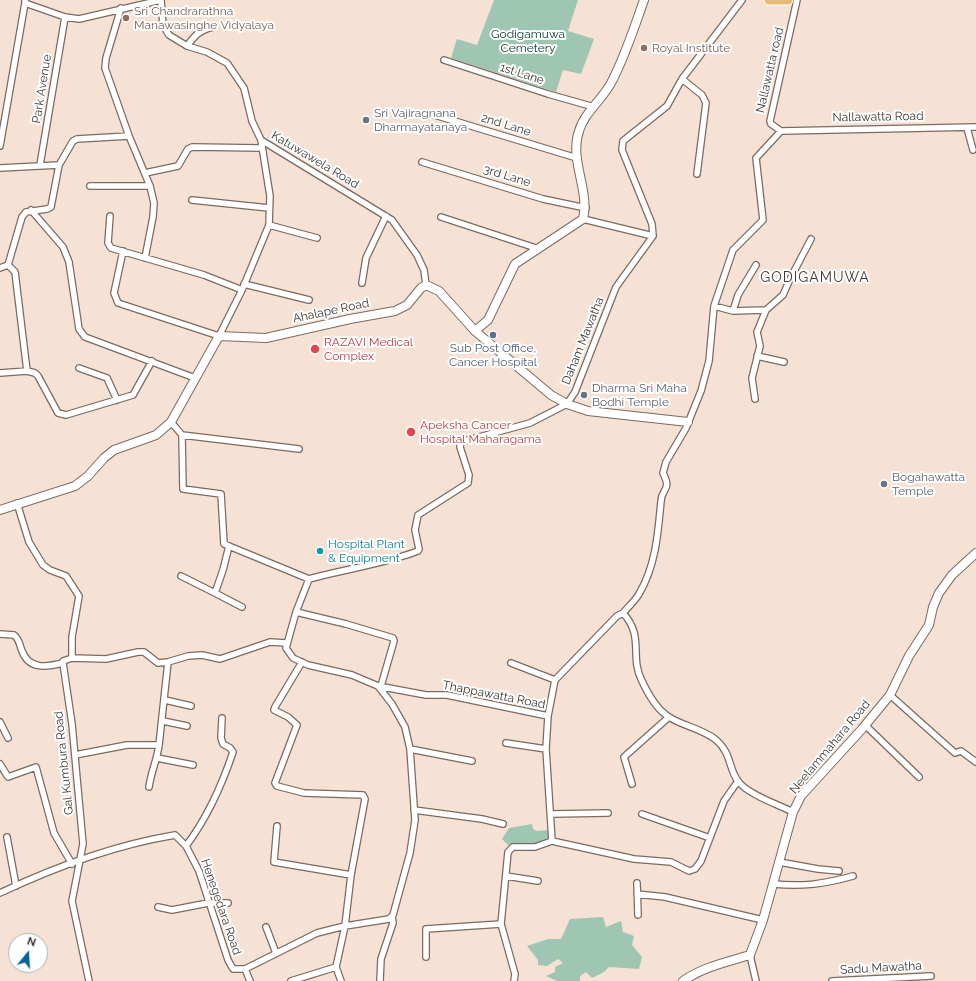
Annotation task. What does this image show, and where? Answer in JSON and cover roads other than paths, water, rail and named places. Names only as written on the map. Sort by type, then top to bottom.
[{"type":"main road","points":[[770,0],[788,0]]},
{"type":"street","points":[[0,146],[25,1],[65,17],[79,19],[121,8],[161,0]]},
{"type":"street","name":"Katuwawela Road","points":[[161,0],[163,26],[169,35],[187,46],[207,52],[227,63],[244,88],[252,121],[261,140],[392,220],[417,255],[424,270],[426,285]]},
{"type":"street","points":[[475,331],[488,320],[515,264],[583,219],[586,208],[577,158],[577,140],[579,131],[582,122],[610,84],[621,62],[644,0]]},
{"type":"street","points":[[583,219],[653,236],[652,224],[631,176],[622,145],[623,141],[667,106],[682,79],[742,0]]},
{"type":"street","name":"Nallawatta road","points":[[781,130],[771,124],[770,121],[797,0]]},
{"type":"street","points":[[121,8],[106,58],[105,68],[129,136],[150,186],[154,203],[153,217],[145,258]]},
{"type":"street","name":"Park Avenue","points":[[40,165],[65,17]]},
{"type":"street","points":[[187,46],[201,30],[213,27]]},
{"type":"street","name":"1st Lane","points":[[444,60],[548,94],[594,107]]},
{"type":"street","points":[[682,79],[702,95],[706,103],[696,174]]},
{"type":"street","name":"2nd Lane","points":[[428,113],[577,158]]},
{"type":"street","name":"Nallawatta Road","points":[[781,130],[976,127]]},
{"type":"street","points":[[967,128],[973,150]]},
{"type":"street","points":[[548,716],[554,680],[617,616],[623,613],[639,594],[654,557],[659,534],[661,498],[667,488],[667,481],[663,473],[666,462],[686,428],[701,390],[709,361],[714,306],[733,250],[763,220],[756,158],[781,130]]},
{"type":"street","points":[[8,265],[22,217],[26,212],[31,210],[47,210],[51,207],[59,165],[73,141],[77,139],[129,136]]},
{"type":"street","points":[[0,510],[17,503],[53,494],[75,486],[88,476],[104,458],[114,450],[156,435],[171,422],[219,336],[242,290],[269,225],[270,196],[261,148],[261,140]]},
{"type":"street","points":[[145,173],[178,166],[188,149],[192,147],[261,148]]},
{"type":"street","name":"3rd Lane","points":[[422,162],[543,199],[586,208]]},
{"type":"street","points":[[0,168],[59,165]]},
{"type":"street","points":[[90,186],[150,186]]},
{"type":"street","points":[[192,200],[269,208]]},
{"type":"street","points":[[31,210],[63,247],[70,262],[79,329],[81,334],[85,337],[195,378]]},
{"type":"street","points":[[110,216],[108,243],[111,248],[204,275],[242,290]]},
{"type":"street","points":[[362,283],[366,258],[386,216]]},
{"type":"street","points":[[441,217],[538,249]]},
{"type":"street","points":[[269,225],[317,238]]},
{"type":"street","name":"Daham Mawatha","points":[[309,579],[347,568],[399,558],[418,551],[419,549],[415,530],[418,515],[468,483],[469,475],[460,447],[461,442],[530,423],[567,404],[575,392],[616,287],[653,236]]},
{"type":"street","points":[[755,399],[752,378],[760,346],[757,332],[766,310],[783,296],[790,279],[811,239]]},
{"type":"street","points":[[123,251],[114,294],[118,303],[219,336]]},
{"type":"street","points":[[0,268],[8,265]]},
{"type":"street","points":[[8,265],[15,272],[27,371]]},
{"type":"street","points":[[733,311],[738,295],[756,265]]},
{"type":"street","points":[[244,284],[309,300]]},
{"type":"street","points":[[426,285],[439,292],[475,331],[551,395],[567,404],[588,411],[688,422]]},
{"type":"street","name":"Ahalape Road","points":[[219,336],[266,338],[350,319],[395,311],[407,305],[421,288],[426,285]]},
{"type":"street","points":[[714,306],[733,311],[766,310]]},
{"type":"street","points":[[757,356],[784,362]]},
{"type":"street","points":[[0,374],[27,371],[35,372],[58,414],[61,416],[133,395],[152,361]]},
{"type":"street","points":[[79,368],[107,378],[116,400]]},
{"type":"street","points":[[171,422],[182,435],[183,489],[220,494],[224,544],[309,579],[286,643],[288,653],[293,658],[302,662],[352,674],[380,686],[405,727],[410,749],[415,820],[413,842],[392,917],[393,923],[381,959],[380,981]]},
{"type":"street","points":[[182,435],[299,449]]},
{"type":"street","points":[[17,503],[29,542],[43,565],[50,570],[66,576],[79,596],[72,637],[72,658]]},
{"type":"street","points":[[215,593],[229,546]]},
{"type":"street","name":"Neelammahara Road","points":[[750,955],[763,920],[793,812],[801,796],[890,695],[908,656],[929,625],[933,607],[939,593],[952,575],[976,553]]},
{"type":"street","points":[[182,576],[242,607]]},
{"type":"street","points":[[296,612],[346,624],[393,638],[394,641],[380,686]]},
{"type":"street","points":[[623,613],[632,622],[637,639],[636,663],[641,679],[654,703],[669,717],[698,728],[716,740],[728,755],[738,781],[747,789],[793,812]]},
{"type":"street","points":[[0,634],[14,635],[20,640],[22,651],[27,660],[36,666],[48,666],[63,663],[63,661],[72,658],[106,659],[138,652],[144,652],[158,663],[168,662],[188,656],[202,655],[220,659],[270,642],[286,643]]},
{"type":"street","points":[[149,787],[151,769],[157,758],[163,721],[168,662]]},
{"type":"street","points":[[302,662],[274,710],[288,717],[297,725],[275,783],[280,788],[304,793],[363,794],[364,804],[351,875],[345,926],[336,967],[341,981]]},
{"type":"street","name":"Gal Kumbura Road","points":[[63,663],[75,755],[83,844],[72,901],[89,981]]},
{"type":"street","points":[[511,663],[554,680]]},
{"type":"street","name":"Thappawatta Road","points":[[380,686],[426,695],[447,695],[548,716],[546,749],[552,841]]},
{"type":"street","points":[[890,695],[955,753],[961,751],[976,762]]},
{"type":"street","points":[[165,700],[192,706]]},
{"type":"street","points":[[632,784],[624,757],[669,717]]},
{"type":"street","points":[[186,846],[195,834],[223,781],[232,752],[230,748],[223,744],[221,738],[222,718]]},
{"type":"street","points":[[163,721],[187,726]]},
{"type":"street","points":[[0,722],[8,738]]},
{"type":"street","points":[[865,725],[919,777]]},
{"type":"street","points":[[506,742],[546,749]]},
{"type":"street","points":[[75,755],[127,746],[159,745]]},
{"type":"street","points":[[410,749],[472,761]]},
{"type":"street","points":[[157,758],[193,765]]},
{"type":"street","points":[[0,764],[8,777],[36,767],[54,833],[72,864]]},
{"type":"street","points":[[514,981],[515,974],[501,924],[508,852],[513,847],[535,847],[552,841],[634,859],[671,862],[689,871],[695,870],[701,861],[724,801],[738,781]]},
{"type":"street","points":[[414,810],[482,819],[503,824]]},
{"type":"street","points":[[551,814],[608,813]]},
{"type":"street","points":[[642,814],[710,838]]},
{"type":"street","points":[[277,826],[274,862],[351,875]]},
{"type":"street","name":"Henegedara Road","points":[[79,861],[128,845],[175,835],[186,846],[199,871],[208,903],[230,966],[233,969],[245,969],[276,952],[317,934],[345,926],[388,919],[392,917]]},
{"type":"street","points":[[7,837],[16,886]]},
{"type":"street","points":[[0,893],[79,861]]},
{"type":"street","points":[[779,862],[839,871]]},
{"type":"street","points":[[506,876],[538,882]]},
{"type":"street","points":[[773,884],[810,886],[853,876]]},
{"type":"street","points":[[637,883],[638,915]]},
{"type":"street","points":[[638,894],[665,897],[763,920]]},
{"type":"street","points":[[158,906],[172,910],[208,903],[228,903]]},
{"type":"street","points":[[426,957],[426,929],[501,924]]},
{"type":"street","points":[[266,927],[276,952]]},
{"type":"street","points":[[683,981],[693,974],[715,965],[750,955],[756,981]]},
{"type":"street","points":[[291,981],[336,967]]},
{"type":"street","points":[[245,969],[250,981]]},
{"type":"street","name":"Sadu Mawatha","points":[[836,981],[931,976]]},
{"type":"place","name":"Sri Chandrarathna Manawasinghe Vidyalaya","points":[[126,18]]},
{"type":"place","name":"Royal Institute","points":[[644,48]]},
{"type":"place","name":"Sri Vajiragnana Dharmayatanaya","points":[[366,120]]},
{"type":"place","name":"Sub Post Office, Cancer Hospital","points":[[493,335]]},
{"type":"place","name":"RAZAVI Medical Complex","points":[[315,349]]},
{"type":"place","name":"Dharma Sri Maha Bodhi Temple","points":[[584,395]]},
{"type":"place","name":"Apeksha Cancer Hospital Maharagama","points":[[411,432]]},
{"type":"place","name":"Bogahawatta Temple","points":[[884,484]]},
{"type":"place","name":"Hospital Plant & Equipment","points":[[320,551]]},
{"type":"district","name":"GODIGAMUWA","points":[[815,278]]},
{"type":"park label","name":"Godigamuwa Cemetery","points":[[528,41]]}]
